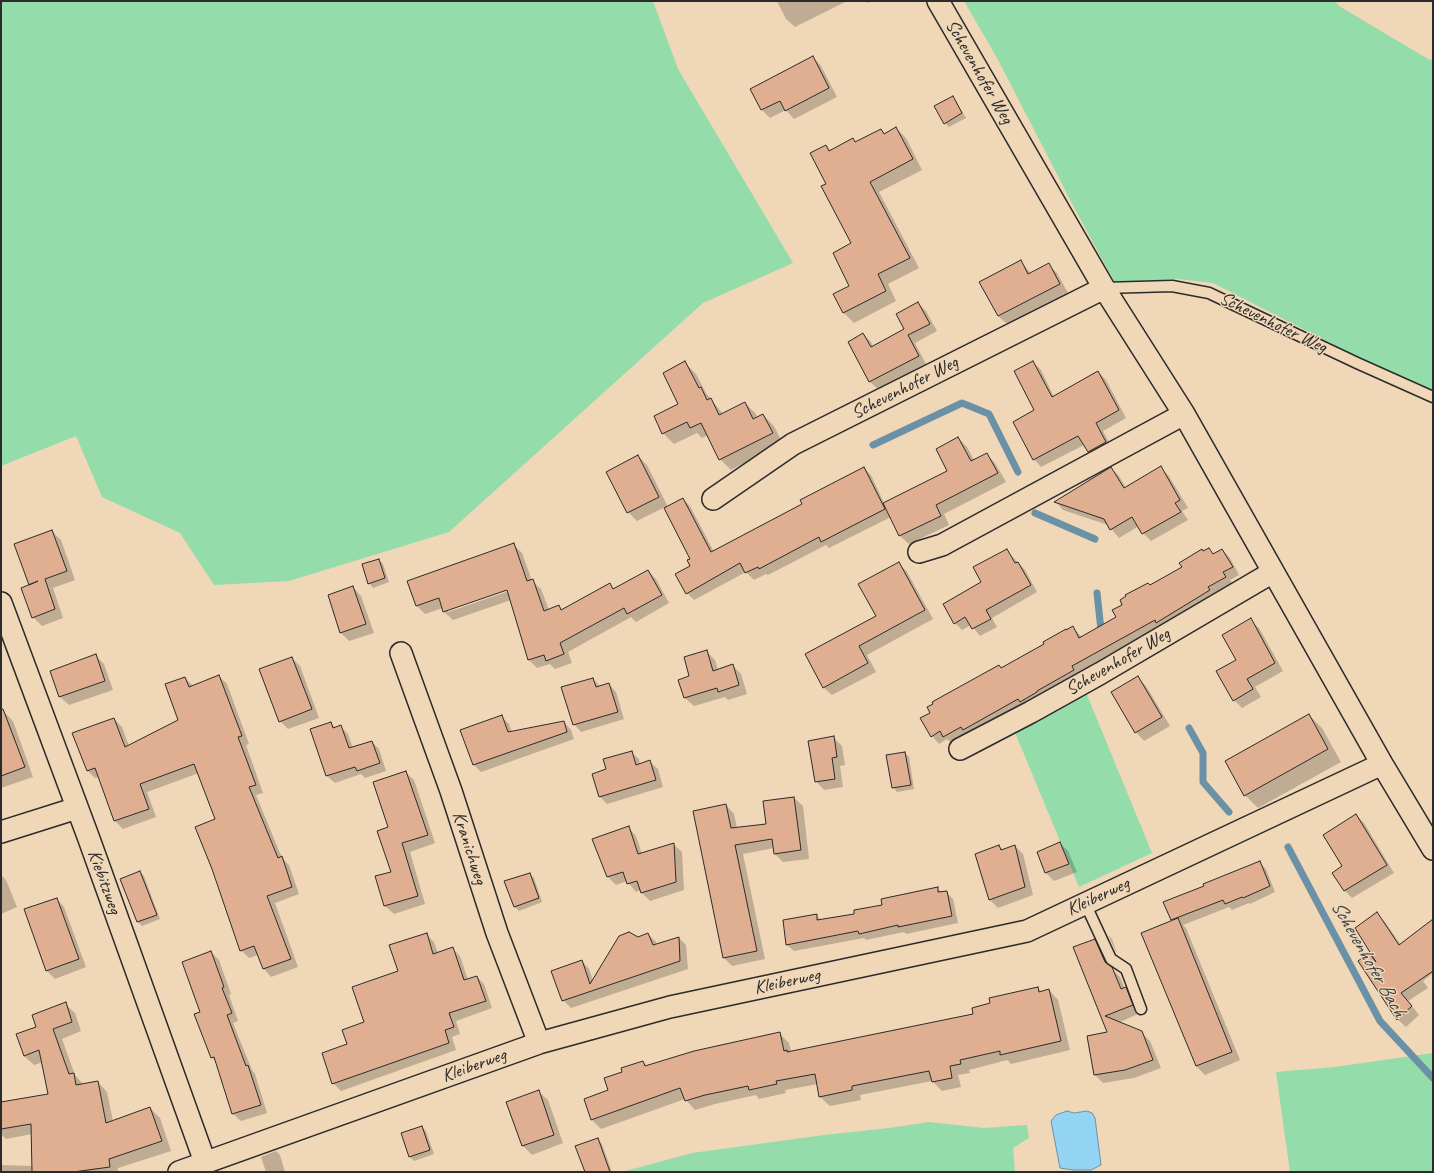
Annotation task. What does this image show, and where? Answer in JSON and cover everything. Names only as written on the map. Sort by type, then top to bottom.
[{"type":"street","name":"Schevenhofer Weg","points":[[938,1],[1104,288],[1184,414],[1382,764],[1433,849]]},
{"type":"street","name":"Schevenhofer Weg","points":[[714,499],[793,444],[1104,288]]},
{"type":"street","points":[[919,552],[942,545],[1184,414]]},
{"type":"street","name":"Schevenhofer Weg","points":[[960,749],[1101,673],[1273,572]]},
{"type":"street","name":"Kiebitzweg","points":[[1,603],[205,1162]]},
{"type":"street","name":"Kranichweg","points":[[401,653],[450,791],[497,933],[539,1043]]},
{"type":"street","name":"Kleiberweg","points":[[179,1172],[539,1043],[670,1007],[1027,931],[1382,764]]},
{"type":"street","points":[[1,832],[77,808]]},
{"type":"lane","name":"Schevenhofer Weg","points":[[1104,288],[1172,286],[1209,293],[1433,397]]},
{"type":"lane","points":[[1086,903],[1111,959],[1126,969],[1142,1009]]},
{"type":"green space","points":[[1,1],[653,1],[678,69],[793,263],[703,303],[449,532],[289,581],[214,585],[180,533],[102,497],[76,436],[1,466]]},
{"type":"green space","points":[[964,1],[1335,1],[1339,6],[1428,59],[1433,60],[1433,391],[1358,357],[1213,283],[1178,279],[1115,283],[997,58]]},
{"type":"green space","points":[[1085,690],[1152,853],[1079,887],[1014,730]]},
{"type":"green space","points":[[1433,1053],[1433,1172],[1290,1172],[1276,1072],[1334,1067]]},
{"type":"green space","points":[[929,1122],[984,1128],[1027,1125],[1029,1138],[1013,1148],[1015,1172],[622,1172],[692,1153]]},
{"type":"water","points":[[1067,1111],[1074,1113],[1087,1111],[1092,1113],[1095,1118],[1101,1165],[1091,1170],[1060,1168],[1051,1121],[1056,1115]]},
{"type":"building","points":[[813,56],[829,88],[785,111],[780,101],[761,110],[750,89]]},
{"type":"building","points":[[953,96],[962,113],[944,124],[934,106]]},
{"type":"building","points":[[896,127],[913,159],[870,182],[910,258],[878,274],[886,291],[843,313],[833,294],[849,286],[833,253],[851,243],[821,186],[826,184],[810,153],[826,145],[829,151],[853,138],[855,142],[881,129],[884,134]]},
{"type":"building","points":[[1021,260],[1028,274],[1049,263],[1060,284],[998,316],[979,282]]},
{"type":"building","points":[[918,302],[930,324],[908,335],[919,356],[869,382],[848,342],[863,333],[871,347],[904,329],[896,314]]},
{"type":"building","points":[[685,361],[699,388],[701,387],[707,400],[711,398],[719,415],[745,402],[753,419],[763,414],[773,433],[719,460],[701,423],[690,428],[687,422],[662,434],[654,416],[678,404],[663,373]]},
{"type":"building","points":[[1033,361],[1052,397],[1098,371],[1119,410],[1096,423],[1106,442],[1088,452],[1078,436],[1033,460],[1013,422],[1034,410],[1014,371]]},
{"type":"building","points":[[958,437],[971,461],[987,453],[998,473],[936,505],[941,516],[899,536],[883,503],[947,471],[936,449]]},
{"type":"building","points":[[638,455],[659,497],[627,513],[606,472]]},
{"type":"building","points":[[1161,466],[1180,500],[1175,503],[1181,512],[1142,534],[1132,517],[1110,530],[1104,519],[1054,502],[1111,467],[1124,488]]},
{"type":"building","points":[[864,467],[885,509],[821,542],[819,537],[759,569],[758,567],[745,573],[740,563],[686,594],[675,574],[690,566],[687,560],[690,559],[664,508],[683,498],[711,552],[802,504],[800,500]]},
{"type":"building","points":[[52,530],[67,571],[45,579],[55,609],[32,618],[21,588],[29,585],[14,544]]},
{"type":"building","points":[[514,543],[527,581],[533,579],[544,611],[559,605],[561,610],[610,583],[613,589],[648,570],[662,595],[627,614],[624,608],[560,643],[564,654],[546,661],[544,655],[528,660],[507,590],[443,612],[439,598],[416,606],[407,581]]},
{"type":"building","points":[[1209,548],[1213,554],[1222,549],[1233,567],[1223,572],[1226,577],[1208,587],[1210,590],[1156,623],[1155,620],[1072,666],[1074,670],[1020,702],[1018,699],[963,730],[961,727],[943,737],[940,731],[931,737],[920,718],[930,713],[927,707],[933,704],[932,702],[999,665],[1001,668],[1044,644],[1043,642],[1066,629],[1073,626],[1079,638],[1116,617],[1112,610],[1122,605],[1120,600],[1126,596],[1125,595],[1148,583],[1150,585],[1182,567],[1179,563],[1202,549],[1203,551]]},
{"type":"building","points":[[1007,549],[1015,563],[1018,562],[1031,585],[986,610],[991,619],[972,629],[965,617],[954,624],[943,604],[981,582],[973,567]]},
{"type":"building","points":[[379,559],[385,578],[368,584],[362,564]]},
{"type":"building","points":[[899,562],[925,610],[859,646],[868,663],[823,688],[805,654],[876,616],[858,584]]},
{"type":"building","points":[[353,586],[366,624],[340,633],[328,595]]},
{"type":"building","points":[[1251,618],[1275,663],[1247,679],[1253,689],[1233,701],[1216,671],[1236,660],[1222,635]]},
{"type":"building","points":[[707,650],[713,671],[733,664],[739,685],[718,692],[717,688],[684,698],[678,680],[689,676],[684,657]]},
{"type":"building","points":[[96,654],[105,681],[59,697],[50,671]]},
{"type":"building","points":[[292,657],[312,709],[279,722],[259,669]]},
{"type":"building","points":[[219,675],[242,736],[238,737],[256,785],[249,787],[278,858],[282,856],[292,887],[267,896],[291,959],[263,969],[254,946],[240,951],[212,869],[195,827],[215,819],[194,764],[140,784],[149,809],[114,821],[95,768],[87,771],[72,733],[114,718],[125,747],[178,720],[165,684],[185,677],[189,687]]},
{"type":"building","points":[[1138,676],[1162,717],[1135,733],[1111,692]]},
{"type":"building","points":[[593,678],[596,687],[609,683],[618,712],[573,725],[561,687]]},
{"type":"building","points":[[1,709],[3,709],[25,767],[1,776]]},
{"type":"building","points":[[1309,714],[1328,749],[1244,796],[1225,761]]},
{"type":"building","points":[[502,715],[508,732],[564,721],[567,732],[473,765],[460,730]]},
{"type":"building","points":[[331,722],[333,728],[341,725],[349,748],[372,741],[380,763],[357,771],[355,767],[326,776],[310,729]]},
{"type":"building","points":[[834,736],[837,757],[832,758],[835,779],[815,782],[808,741]]},
{"type":"building","points":[[632,751],[636,765],[650,760],[656,780],[599,797],[592,774],[606,769],[603,759]]},
{"type":"building","points":[[905,752],[911,785],[892,788],[886,755]]},
{"type":"building","points":[[406,771],[428,835],[402,843],[418,896],[384,906],[375,876],[391,872],[377,831],[388,827],[373,782]]},
{"type":"building","points":[[794,797],[801,850],[774,854],[772,839],[735,845],[757,951],[723,958],[693,811],[726,804],[731,828],[766,824],[763,801]]},
{"type":"building","points":[[1356,814],[1387,865],[1344,891],[1332,873],[1342,866],[1323,835]]},
{"type":"building","points":[[629,826],[638,854],[674,843],[676,882],[641,893],[637,881],[627,884],[623,872],[607,877],[592,839]]},
{"type":"building","points":[[1060,842],[1069,864],[1045,873],[1037,852]]},
{"type":"building","points":[[999,845],[1001,850],[1015,845],[1025,887],[989,900],[975,854]]},
{"type":"building","points":[[1260,861],[1270,886],[1243,898],[1242,897],[1225,904],[1223,900],[1171,920],[1163,902],[1204,886],[1203,884]]},
{"type":"building","points":[[140,871],[157,915],[137,922],[120,879]]},
{"type":"building","points":[[530,873],[539,898],[514,907],[504,881]]},
{"type":"building","points":[[938,887],[938,892],[947,891],[952,916],[898,927],[898,925],[859,934],[858,931],[786,945],[783,920],[817,914],[817,920],[854,914],[854,910],[882,905],[881,899]]},
{"type":"building","points":[[57,898],[79,959],[46,971],[24,909]]},
{"type":"building","points":[[1377,912],[1399,945],[1433,919],[1433,971],[1401,993],[1412,1006],[1397,1020],[1358,961],[1369,953],[1376,962],[1355,928]]},
{"type":"building","points":[[1178,918],[1232,1052],[1196,1066],[1141,933]]},
{"type":"building","points":[[629,932],[638,937],[648,933],[653,945],[679,937],[680,961],[562,1001],[551,971],[582,960],[590,984],[619,936]]},
{"type":"building","points":[[427,933],[433,954],[453,947],[464,980],[477,976],[486,1001],[449,1013],[454,1027],[445,1030],[449,1043],[332,1084],[322,1053],[347,1044],[342,1030],[364,1022],[352,987],[398,971],[389,945]]},
{"type":"building","points":[[1095,939],[1105,962],[1112,967],[1121,989],[1126,987],[1133,1005],[1105,1016],[1142,1031],[1153,1060],[1125,1070],[1094,1075],[1087,1036],[1107,1032],[1073,947]]},
{"type":"building","points":[[211,951],[224,987],[222,988],[232,1013],[227,1015],[246,1066],[248,1065],[261,1105],[232,1114],[214,1057],[211,1058],[194,1014],[200,1012],[182,962]]},
{"type":"building","points":[[1038,987],[1039,992],[1049,989],[1061,1041],[1000,1055],[1000,1051],[960,1060],[961,1064],[950,1066],[952,1078],[932,1082],[929,1071],[852,1086],[852,1090],[819,1097],[815,1074],[776,1081],[777,1084],[749,1090],[748,1086],[705,1095],[685,1101],[680,1088],[591,1120],[584,1099],[608,1090],[604,1078],[622,1072],[621,1068],[643,1061],[645,1066],[694,1051],[780,1032],[784,1051],[787,1050],[787,1052],[973,1014],[972,1008],[990,1003],[989,998]]},
{"type":"building","points":[[66,1002],[72,1022],[53,1029],[69,1074],[74,1073],[76,1085],[98,1081],[106,1123],[150,1107],[162,1141],[109,1159],[110,1167],[73,1172],[32,1172],[31,1124],[1,1129],[1,1102],[48,1094],[39,1050],[24,1056],[16,1034],[36,1027],[32,1015]]},
{"type":"building","points":[[539,1090],[554,1135],[522,1146],[506,1102]]},
{"type":"building","points":[[422,1126],[430,1150],[409,1157],[401,1133]]},
{"type":"building","points":[[598,1138],[610,1172],[585,1172],[575,1146]]},
{"type":"waterway","name":"Schevenhofer Bach","points":[[873,445],[962,403],[989,414],[1018,472]]},
{"type":"waterway","name":"Schevenhofer Bach","points":[[1035,513],[1095,539]]},
{"type":"waterway","name":"Schevenhofer Bach","points":[[1097,593],[1101,630],[1106,630]]},
{"type":"waterway","name":"Schevenhofer Bach","points":[[1189,728],[1203,753],[1203,782],[1229,812]]},
{"type":"waterway","name":"Schevenhofer Bach","points":[[1288,847],[1380,1021],[1433,1078]]}]
